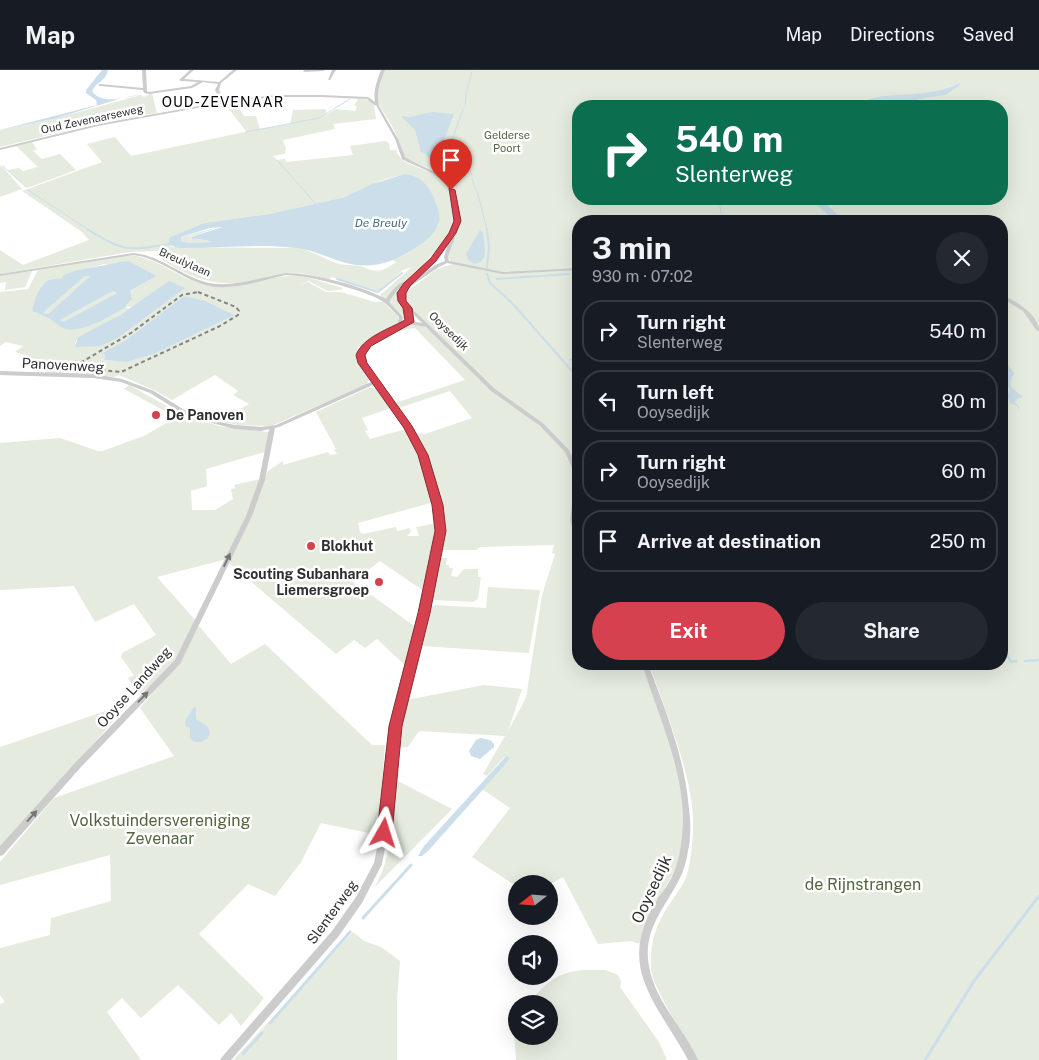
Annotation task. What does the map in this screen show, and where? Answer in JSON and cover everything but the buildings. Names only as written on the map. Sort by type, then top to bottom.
[{"type":"street","points":[[144,70],[145,89],[149,93],[192,87],[202,81]]},
{"type":"street","points":[[192,70],[181,80],[220,83]]},
{"type":"street","points":[[223,102],[217,90],[220,83],[235,70]]},
{"type":"street","points":[[306,70],[323,70]]},
{"type":"street","points":[[329,79],[334,70]]},
{"type":"street","points":[[375,104],[376,90],[382,70]]},
{"type":"street","points":[[100,85],[145,89]]},
{"type":"street","points":[[376,90],[368,98],[375,104],[396,138],[404,158],[432,172],[449,185],[458,221],[446,257],[447,262]]},
{"type":"street","name":"Oud Zevenaarseweg","points":[[0,149],[98,125],[223,102],[302,95],[368,98]]},
{"type":"street","points":[[428,326],[410,322],[408,308],[401,297],[404,289],[434,260],[453,233]]},
{"type":"street","name":"Breulylaan","points":[[0,275],[125,254],[147,256],[171,269],[208,284],[234,285],[294,274],[326,280],[376,296],[386,302],[401,317],[399,328]]},
{"type":"street","points":[[404,289],[437,266],[447,262],[502,273],[572,269]]},
{"type":"street","points":[[386,302],[397,287],[412,280]]},
{"type":"street","points":[[1008,300],[1025,310],[1039,330]]},
{"type":"street","name":"Ooysedijk","points":[[408,308],[493,390],[542,425],[567,451],[572,462]]},
{"type":"street","name":"Slenterweg","points":[[225,1060],[335,934],[359,900],[378,864],[384,833],[395,726],[425,608],[440,531],[438,505],[423,455],[409,428],[363,363],[361,352],[368,344],[410,322]]},
{"type":"street","name":"Panovenweg","points":[[0,373],[94,376],[122,381],[152,392],[184,412],[214,422],[235,427],[272,428],[376,382]]},
{"type":"street","name":"Ooyse Landweg","points":[[0,852],[78,766],[178,662],[249,516],[262,480],[272,428]]},
{"type":"street","name":"Ooysedijk","points":[[647,670],[663,713],[681,775],[687,830],[684,855],[678,873],[659,903],[647,930],[643,951],[645,971],[653,993],[686,1045],[693,1060]]},
{"type":"green space","name":"de Rijnstrangen","points":[[385,70],[1039,70],[1039,1060],[697,1060],[664,1001],[653,978],[651,969],[652,948],[657,928],[665,911],[683,884],[689,869],[693,831],[693,812],[685,769],[651,670],[1008,670],[1008,215],[572,215],[572,456],[550,431],[482,378],[407,305],[404,298],[406,292],[437,269],[453,264],[448,258],[456,231],[458,206],[450,184],[440,175],[410,161],[403,155],[395,132],[379,104],[378,92]]},
{"type":"green space","points":[[152,93],[157,113],[107,121],[0,147],[0,130],[57,118],[141,95],[144,97]]},
{"type":"green space","points":[[355,98],[369,100],[374,106],[376,119],[333,124],[335,129],[283,140],[286,149],[285,154],[273,156],[277,160],[285,159],[286,162],[353,155],[350,146],[385,141],[389,143],[390,150],[396,150],[400,158],[407,163],[434,174],[449,190],[453,204],[453,227],[440,246],[401,288],[398,298],[408,318],[401,325],[404,321],[403,316],[380,295],[412,267],[403,270],[379,291],[332,277],[329,279],[298,273],[274,275],[241,283],[217,282],[195,277],[173,267],[163,260],[162,252],[158,251],[130,252],[0,274],[0,250],[23,265],[89,240],[82,232],[22,191],[102,162],[87,144],[115,137],[131,156],[245,132],[225,104],[235,102],[244,116],[256,116],[260,129],[290,124],[293,110],[326,109],[326,115],[336,109],[355,111],[357,107],[354,105],[358,100]],"holes":[[[405,174],[430,193],[437,205],[439,224],[425,241],[412,251],[392,260],[396,262],[384,270],[376,271],[360,266],[339,264],[312,252],[297,248],[172,247],[172,236],[204,223],[269,214],[345,197],[379,181]]]},
{"type":"green space","points":[[32,142],[37,149],[33,151],[42,159],[60,154],[76,170],[27,188],[8,170],[19,168],[23,171],[38,167],[16,146]]},
{"type":"green space","points":[[0,166],[2,166],[22,189],[0,197]]},
{"type":"green space","points":[[222,226],[190,237],[192,239],[213,242],[188,243],[181,241],[181,237]]},
{"type":"green space","points":[[128,255],[139,256],[189,280],[210,286],[230,287],[279,277],[303,277],[343,288],[341,290],[327,291],[309,281],[299,285],[308,282],[326,292],[341,292],[375,302],[383,302],[397,315],[399,321],[394,329],[357,348],[359,364],[369,380],[366,385],[271,426],[238,425],[219,421],[249,404],[233,395],[238,391],[215,375],[172,400],[119,375],[115,377],[45,373],[48,364],[15,352],[23,346],[6,342],[0,346],[0,292],[28,289],[38,270]],"holes":[[[104,264],[157,276],[129,292],[132,297],[126,305],[130,307],[184,288],[118,338],[101,346],[75,344],[78,337],[107,323],[129,309],[125,307],[86,327],[62,328],[50,319],[32,311],[42,285],[59,280],[63,275]],[[184,296],[209,303],[235,315],[154,354],[127,362],[104,360],[105,355],[102,354],[126,340]]]},
{"type":"green space","points":[[32,271],[25,287],[5,290],[6,282],[0,283],[0,276]]},
{"type":"green space","points":[[85,276],[90,276],[48,314],[43,313]]},
{"type":"green space","points":[[113,291],[117,293],[64,323],[60,320]]},
{"type":"green space","points":[[410,323],[419,324],[430,330],[487,386],[549,434],[558,443],[572,464],[572,670],[644,670],[667,733],[680,782],[684,807],[684,831],[681,854],[672,876],[651,912],[639,944],[631,941],[598,944],[563,877],[558,880],[558,875],[508,875],[508,881],[472,857],[510,808],[482,789],[510,758],[508,755],[504,757],[487,776],[483,774],[505,736],[419,731],[408,747],[396,748],[406,700],[484,685],[522,689],[508,731],[526,698],[542,595],[555,554],[552,553],[554,545],[480,547],[476,550],[441,550],[443,522],[441,506],[433,474],[415,433],[425,434],[472,418],[450,391],[399,408],[395,403],[465,380],[415,328],[394,333],[378,341],[371,345],[363,355],[365,349],[375,340]]},
{"type":"green space","points":[[129,385],[179,413],[174,416],[124,389]]},
{"type":"green space","points":[[368,388],[376,388],[391,408],[362,418],[368,430],[365,431],[370,439],[406,429],[420,456],[434,502],[358,523],[360,532],[363,534],[396,527],[397,531],[410,528],[411,532],[407,536],[419,536],[416,527],[437,523],[436,538],[425,592],[380,561],[353,582],[417,628],[408,668],[377,639],[365,648],[354,640],[336,654],[229,563],[268,471],[283,461],[283,465],[328,452],[330,455],[337,454],[316,412]]},
{"type":"green space","points":[[182,414],[219,426],[268,432],[270,434],[268,451],[206,469],[207,486],[191,491],[192,510],[215,510],[233,499],[231,489],[235,488],[234,485],[260,479],[248,514],[227,559],[157,577],[196,621],[179,655],[158,682],[137,695],[128,678],[134,675],[121,657],[122,653],[156,635],[134,604],[95,622],[74,586],[0,590],[0,443],[60,438],[102,451],[144,436]]},
{"type":"green space","points":[[447,558],[446,565],[449,565],[449,568],[453,568],[451,576],[457,577],[464,569],[478,569],[478,577],[481,577],[478,599],[473,602],[432,600],[439,560]]},
{"type":"green space","points":[[488,587],[540,590],[529,653],[421,646],[430,607],[436,605],[486,608]]},
{"type":"green space","name":"Volkstuindersvereniging Zevenaar","points":[[199,626],[231,664],[265,644],[372,745],[385,745],[378,835],[321,823],[301,862],[275,896],[248,884],[199,934],[264,998],[241,1026],[231,1013],[219,1025],[178,985],[141,1018],[122,998],[107,1012],[141,1060],[0,1060],[0,1004],[5,1002],[0,995],[0,948],[50,935],[51,918],[111,901],[110,855],[0,885],[0,862],[54,798],[174,756],[140,708],[180,661]]},
{"type":"green space","points":[[129,703],[0,852],[0,747]]},
{"type":"green space","points":[[394,779],[452,809],[374,888],[385,863],[388,849],[392,821]]},
{"type":"green space","points":[[353,932],[364,941],[381,947],[400,961],[397,999],[397,1060],[233,1060]]},
{"type":"green space","points":[[605,970],[618,975],[621,981],[620,987],[659,1042],[667,1060],[516,1060],[515,1045],[558,1045],[558,995],[536,995],[546,985],[558,985],[558,977],[572,972]]},
{"type":"water","points":[[102,70],[108,70],[106,76],[92,91],[97,96],[115,99],[141,95],[122,98],[57,118],[0,130],[97,105],[96,100],[86,93],[86,90]]},
{"type":"water","points":[[960,83],[959,86],[945,95],[916,100],[868,100],[933,92]]},
{"type":"water","points":[[432,112],[454,114],[441,148],[463,170],[430,158],[421,152],[415,130],[401,116],[410,117]]},
{"type":"water","name":"De Breuly","points":[[405,174],[411,175],[422,181],[429,189],[439,213],[438,225],[429,238],[413,250],[387,262],[356,265],[295,248],[250,246],[177,248],[169,244],[169,239],[172,236],[204,223],[269,214],[345,197],[372,184]],"holes":[[[222,227],[191,237],[192,239],[212,242],[188,243],[181,241],[181,237],[210,228]]]},
{"type":"water","points":[[816,205],[827,205],[838,215],[829,215]]},
{"type":"water","points":[[480,230],[483,233],[484,257],[481,262],[474,264],[468,260],[466,254]]},
{"type":"water","points":[[128,261],[157,276],[130,291],[132,299],[126,305],[128,306],[86,327],[71,330],[62,328],[50,319],[32,311],[40,288],[44,284],[78,270]],"holes":[[[85,276],[90,276],[48,314],[43,313]],[[113,291],[117,293],[64,322],[60,320]]]},
{"type":"water","points":[[169,281],[185,288],[118,338],[101,346],[75,347],[78,337],[120,315]]},
{"type":"water","points":[[184,296],[205,301],[235,315],[154,354],[127,362],[104,360],[105,355],[101,354],[126,340]]},
{"type":"water","points":[[1008,364],[1014,373],[1010,383],[1012,388],[1023,397],[1015,402],[1019,407],[1019,410],[1017,406],[1010,403],[1008,393],[1010,390],[1008,387]]},
{"type":"water","points":[[194,707],[196,708],[196,719],[207,726],[210,732],[208,738],[201,742],[194,742],[190,738],[190,728],[186,726],[185,721]]},
{"type":"water","points":[[480,738],[490,740],[494,747],[480,759],[471,756],[469,751],[476,740]]},
{"type":"water","points":[[507,755],[510,758],[504,766],[428,851],[422,856],[418,856],[424,846]]},
{"type":"waterway","points":[[465,107],[466,94],[472,72]]},
{"type":"waterway","points":[[246,132],[319,118],[350,99]]},
{"type":"waterway","points":[[463,109],[449,148],[468,165],[472,176]]},
{"type":"waterway","points":[[277,160],[315,203]]},
{"type":"waterway","points":[[3,166],[26,187]]},
{"type":"waterway","points":[[472,179],[487,230]]},
{"type":"waterway","points":[[28,190],[89,230]]},
{"type":"waterway","points":[[720,205],[721,215]]},
{"type":"waterway","points":[[87,229],[118,246],[126,248],[143,248],[169,244]]},
{"type":"waterway","points":[[487,229],[489,248],[487,267]]},
{"type":"waterway","points":[[337,279],[378,292],[402,273]]},
{"type":"waterway","points":[[487,274],[490,283],[513,304],[572,371]]},
{"type":"waterway","points":[[497,279],[569,274]]},
{"type":"waterway","points":[[1008,657],[1011,662],[1016,661]]},
{"type":"waterway","points":[[1025,661],[1039,660]]},
{"type":"waterway","points":[[363,918],[411,865]]},
{"type":"waterway","points":[[925,1060],[974,981],[1039,896]]},
{"type":"waterway","points":[[270,1023],[350,932]]},
{"type":"waterway","points":[[243,1054],[262,1033]]},
{"type":"railway","points":[[198,292],[236,307],[239,311],[238,315],[220,326],[121,372],[77,368],[80,363],[131,333],[182,295],[198,292]]},
{"type":"place","name":"De Panoven","points":[[156,415]]},
{"type":"place","name":"Blokhut","points":[[311,546]]},
{"type":"place","name":"Scouting Subanhara Liemersgroep","points":[[379,582]]},
{"type":"district","name":"OUD-ZEVENAAR","points":[[223,102]]},
{"type":"route","points":[[384,833],[395,726],[424,613],[440,531],[438,505],[423,455],[409,428],[363,363],[360,355],[362,349],[368,344],[410,322],[408,308],[402,301],[401,293],[434,260],[453,233],[458,221],[451,190]]},
{"type":"park label","name":"Gelderse Poort","points":[[507,141]]}]
